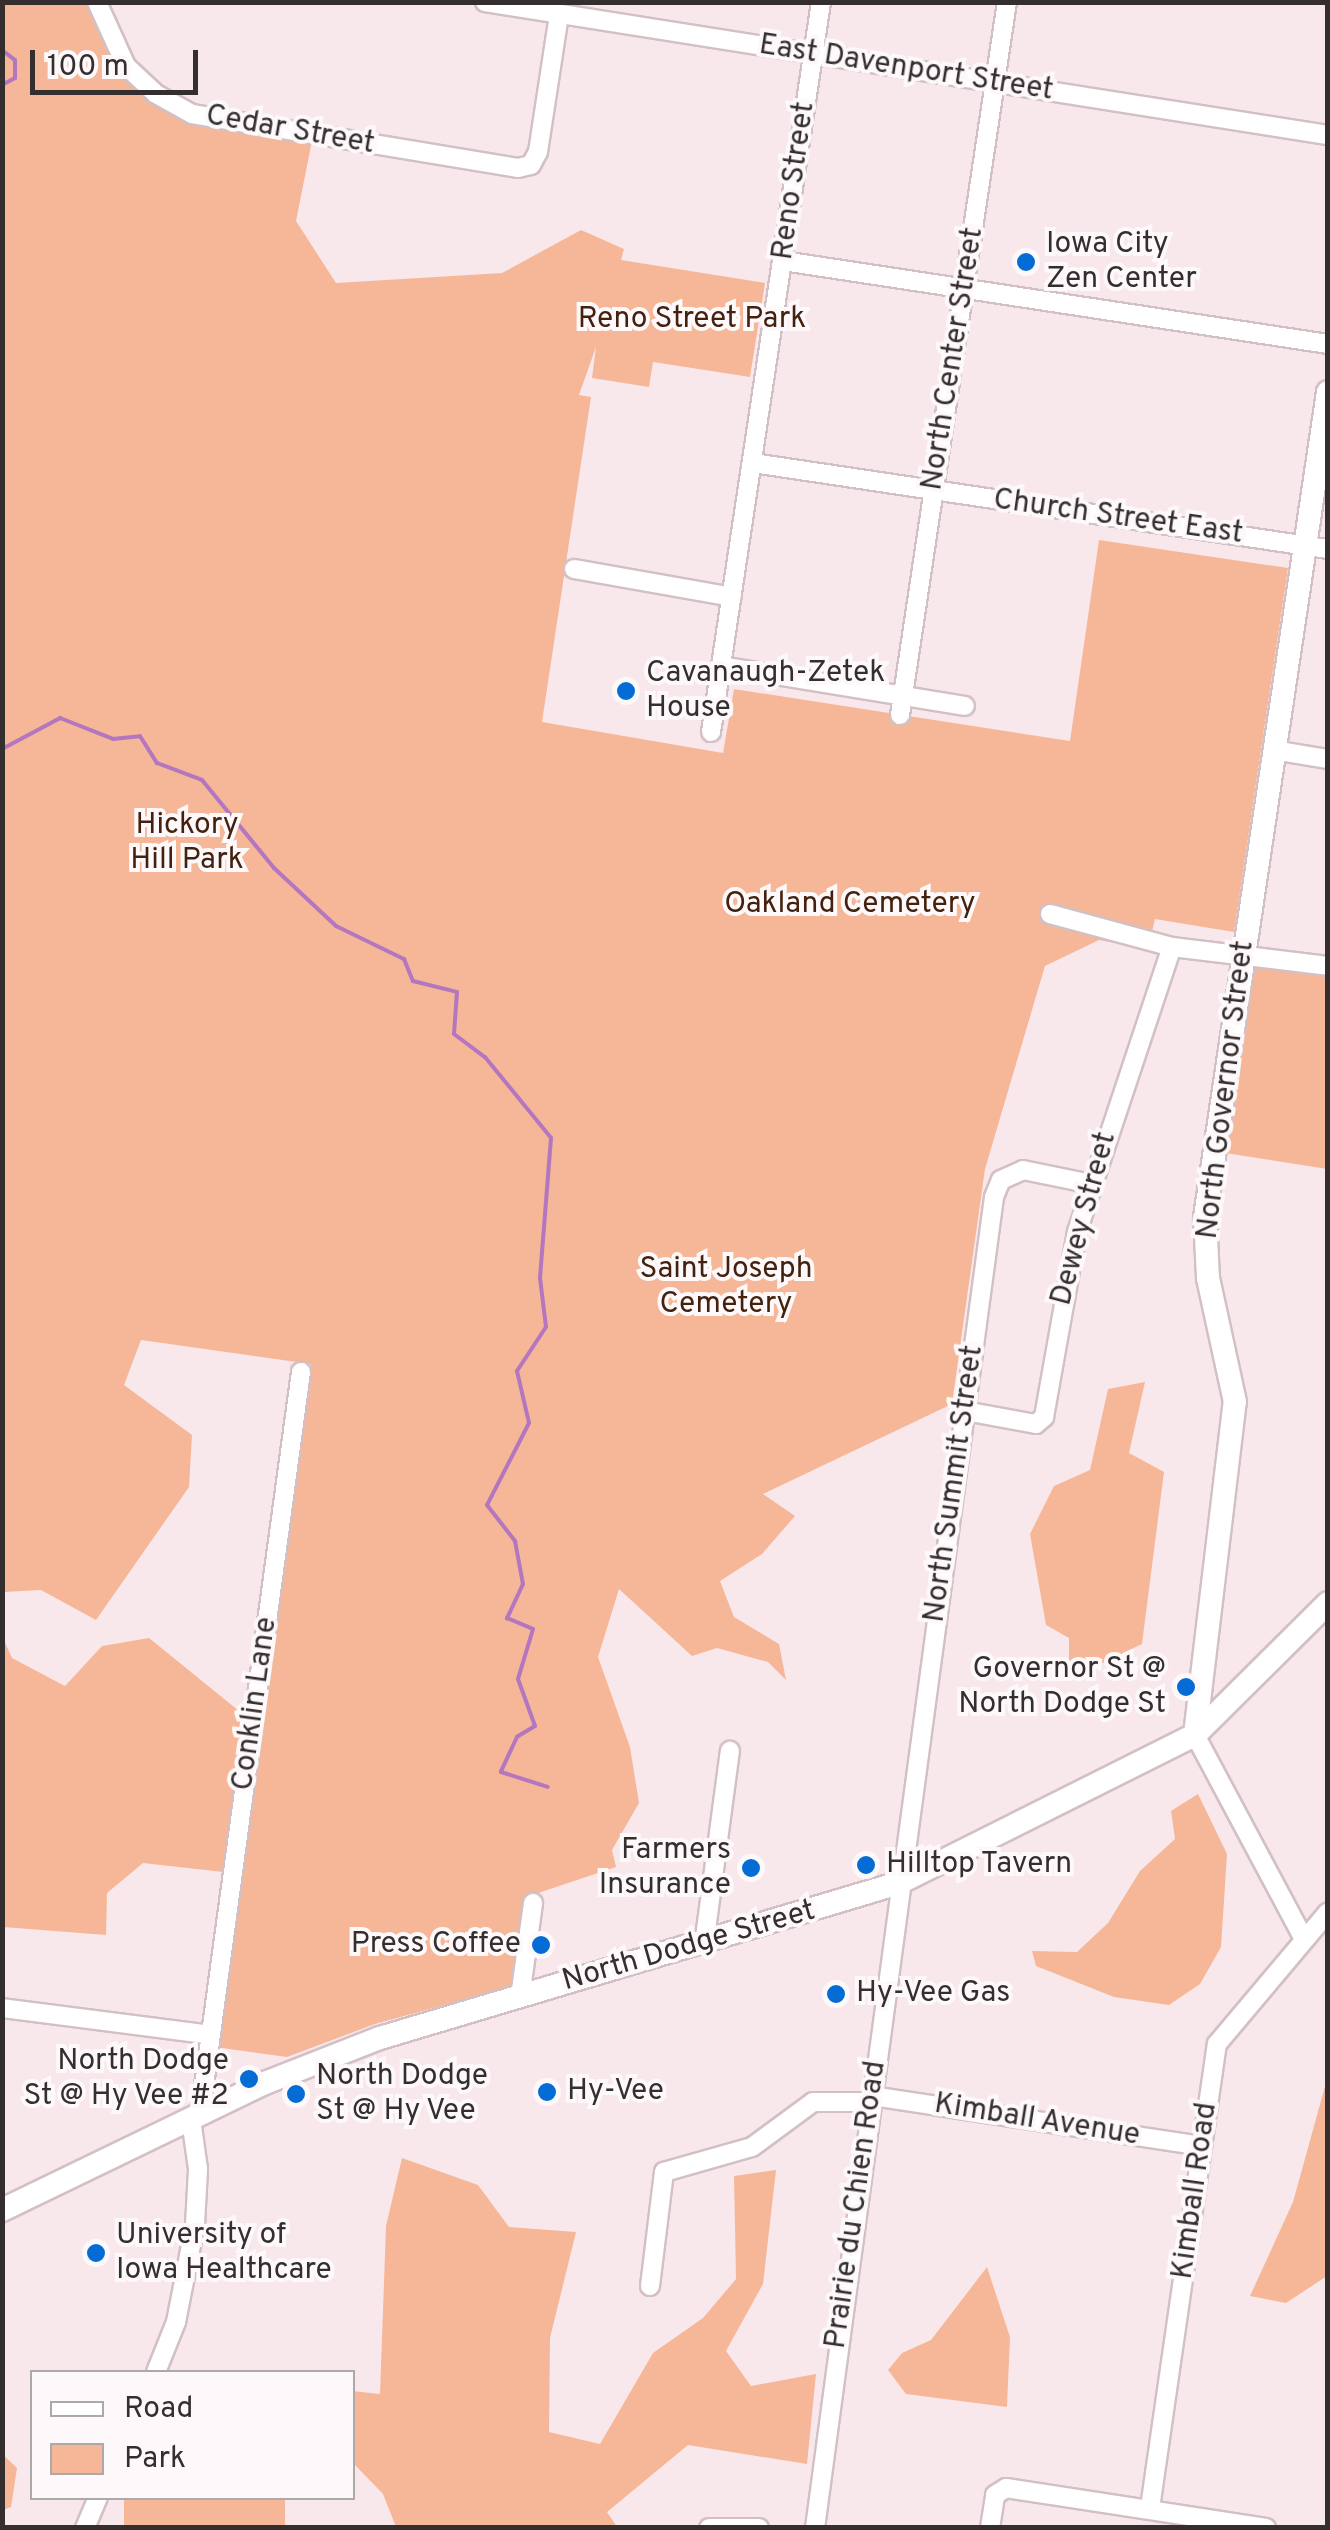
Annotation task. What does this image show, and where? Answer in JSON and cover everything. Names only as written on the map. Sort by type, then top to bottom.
[{"type":"main road","name":"North Governor Street","points":[[1195,1735],[1196,1696],[1236,1402],[1208,1278],[1206,1216],[1274,750],[1316,548],[1328,392]]},
{"type":"main road","name":"North Dodge Street","points":[[2,2210],[195,2117],[380,2038],[704,1945],[899,1883],[1195,1735],[1328,1602]]},
{"type":"main road","points":[[1171,1746],[1196,1696],[1210,1704],[1228,1701]]},
{"type":"street","name":"Cedar Street","points":[[97,2],[126,66],[156,94],[192,114],[518,168],[536,160],[558,14]]},
{"type":"street","name":"East Davenport Street","points":[[484,2],[813,58],[1328,136]]},
{"type":"street","name":"Reno Street","points":[[711,732],[822,2]]},
{"type":"street","name":"North Center Street","points":[[900,715],[1007,2]]},
{"type":"street","points":[[783,260],[1328,344]]},
{"type":"street","name":"Church Street East","points":[[753,463],[1316,548]]},
{"type":"street","points":[[574,568],[732,597]]},
{"type":"street","points":[[721,666],[966,706]]},
{"type":"street","points":[[1274,750],[1328,758]]},
{"type":"street","points":[[1050,914],[1172,947],[1328,966]]},
{"type":"street","name":"Dewey Street","points":[[965,1411],[1036,1424],[1044,1418],[1063,1286],[1092,1184],[1172,947]]},
{"type":"street","name":"North Summit Street","points":[[899,1883],[996,1188],[1023,1170],[1092,1184]]},
{"type":"street","name":"Conklin Lane","points":[[157,2370],[176,2322],[195,2226],[195,2117],[301,1372]]},
{"type":"street","name":"North Governor Street","points":[[1195,1735],[1304,1939]]},
{"type":"street","points":[[704,1945],[730,1750]]},
{"type":"street","name":"Prairie du Chien Road","points":[[815,2528],[899,1883]]},
{"type":"street","points":[[520,1997],[533,1903]]},
{"type":"street","name":"Kimball Road","points":[[1150,2508],[1219,2040],[1328,1912]]},
{"type":"street","points":[[2,2008],[206,2034]]},
{"type":"street","name":"Kimball Avenue","points":[[650,2286],[664,2172],[752,2147],[813,2102],[872,2099],[1202,2146]]},
{"type":"street","points":[[990,2528],[998,2491],[1150,2508],[1266,2528]]},
{"type":"street","points":[[84,2528],[97,2500]]},
{"type":"street","points":[[709,2528],[760,2528]]},
{"type":"green space","points":[[3,3],[94,3],[114,49],[173,105],[313,136],[296,221],[336,283],[502,273],[581,230],[624,249],[621,260],[765,283],[750,377],[653,362],[649,387],[592,378],[596,347],[579,395],[591,397],[542,722],[723,753],[734,689],[1070,741],[1099,540],[1288,568],[1234,932],[1155,919],[1148,949],[1099,940],[1045,966],[985,1169],[952,1404],[763,1494],[795,1516],[762,1554],[720,1581],[734,1617],[779,1644],[786,1680],[768,1662],[717,1648],[692,1656],[619,1589],[598,1657],[630,1747],[639,1803],[612,1850],[616,1867],[529,1896],[516,1985],[375,2024],[287,2057],[215,2047],[311,1364],[141,1340],[124,1385],[192,1435],[189,1487],[96,1620],[41,1590],[4,1592],[3,1599]]},
{"type":"green space","points":[[1245,954],[1327,970],[1327,1169],[1225,1153]]},
{"type":"green space","points":[[1145,1382],[1129,1453],[1164,1472],[1142,1644],[1069,1679],[1069,1638],[1046,1625],[1030,1534],[1054,1486],[1090,1470],[1108,1389]]},
{"type":"green space","points":[[2,1636],[12,1658],[65,1686],[102,1646],[149,1638],[244,1715],[223,1872],[143,1863],[107,1893],[106,1935],[3,1927]]},
{"type":"green space","points":[[1198,1794],[1227,1854],[1221,1947],[1200,1984],[1169,2005],[1114,1997],[1036,1966],[1032,1951],[1077,1952],[1108,1923],[1140,1871],[1175,1839],[1171,1811]]},
{"type":"green space","points":[[1327,2079],[1327,2276],[1286,2303],[1250,2296],[1293,2202]]},
{"type":"green space","points":[[402,2158],[478,2185],[509,2227],[576,2232],[550,2338],[549,2432],[600,2444],[653,2353],[703,2318],[736,2279],[734,2176],[776,2170],[763,2284],[726,2351],[751,2386],[816,2374],[807,2464],[688,2445],[607,2512],[617,2527],[396,2527],[383,2494],[355,2465],[355,2391],[380,2394],[386,2226]]},
{"type":"green space","points":[[987,2267],[1010,2337],[1007,2407],[906,2394],[888,2370],[902,2353],[931,2340]]},
{"type":"green space","points":[[2,2454],[17,2468],[11,2507],[3,2510]]},
{"type":"green space","points":[[124,2500],[285,2500],[285,2528],[124,2528]]},
{"type":"waterway","points":[[2,50],[15,60],[15,78],[2,85]]},
{"type":"waterway","points":[[2,749],[60,718],[113,739],[140,736],[157,763],[202,780],[274,868],[336,926],[404,959],[413,981],[457,992],[454,1034],[485,1057],[551,1138],[540,1278],[546,1327],[517,1371],[529,1423],[487,1505],[515,1541],[523,1584],[507,1618],[533,1629],[518,1679],[535,1726],[517,1737],[501,1772],[548,1787]]},
{"type":"place","name":"Iowa City Zen Center","points":[[1026,262]]},
{"type":"place","name":"Cavanaugh-Zetek House","points":[[626,691]]},
{"type":"place","name":"Governor St @ North Dodge St","points":[[1186,1687]]},
{"type":"place","name":"Hilltop Tavern","points":[[866,1865]]},
{"type":"place","name":"Farmers Insurance","points":[[751,1868]]},
{"type":"place","name":"Press Coffee","points":[[541,1945]]},
{"type":"place","name":"Hy-Vee Gas","points":[[836,1994]]},
{"type":"place","name":"North Dodge St @ Hy Vee #2","points":[[249,2079]]},
{"type":"place","name":"Hy-Vee","points":[[547,2092]]},
{"type":"place","name":"North Dodge St @ Hy Vee","points":[[296,2094]]},
{"type":"place","name":"University of Iowa Healthcare","points":[[96,2253]]},
{"type":"park label","name":"Reno Street Park","points":[[692,320]]},
{"type":"park label","name":"Hickory Hill Park","points":[[187,843]]},
{"type":"park label","name":"Oakland Cemetery","points":[[850,905]]},
{"type":"park label","name":"Saint Joseph Cemetery","points":[[726,1287]]}]
